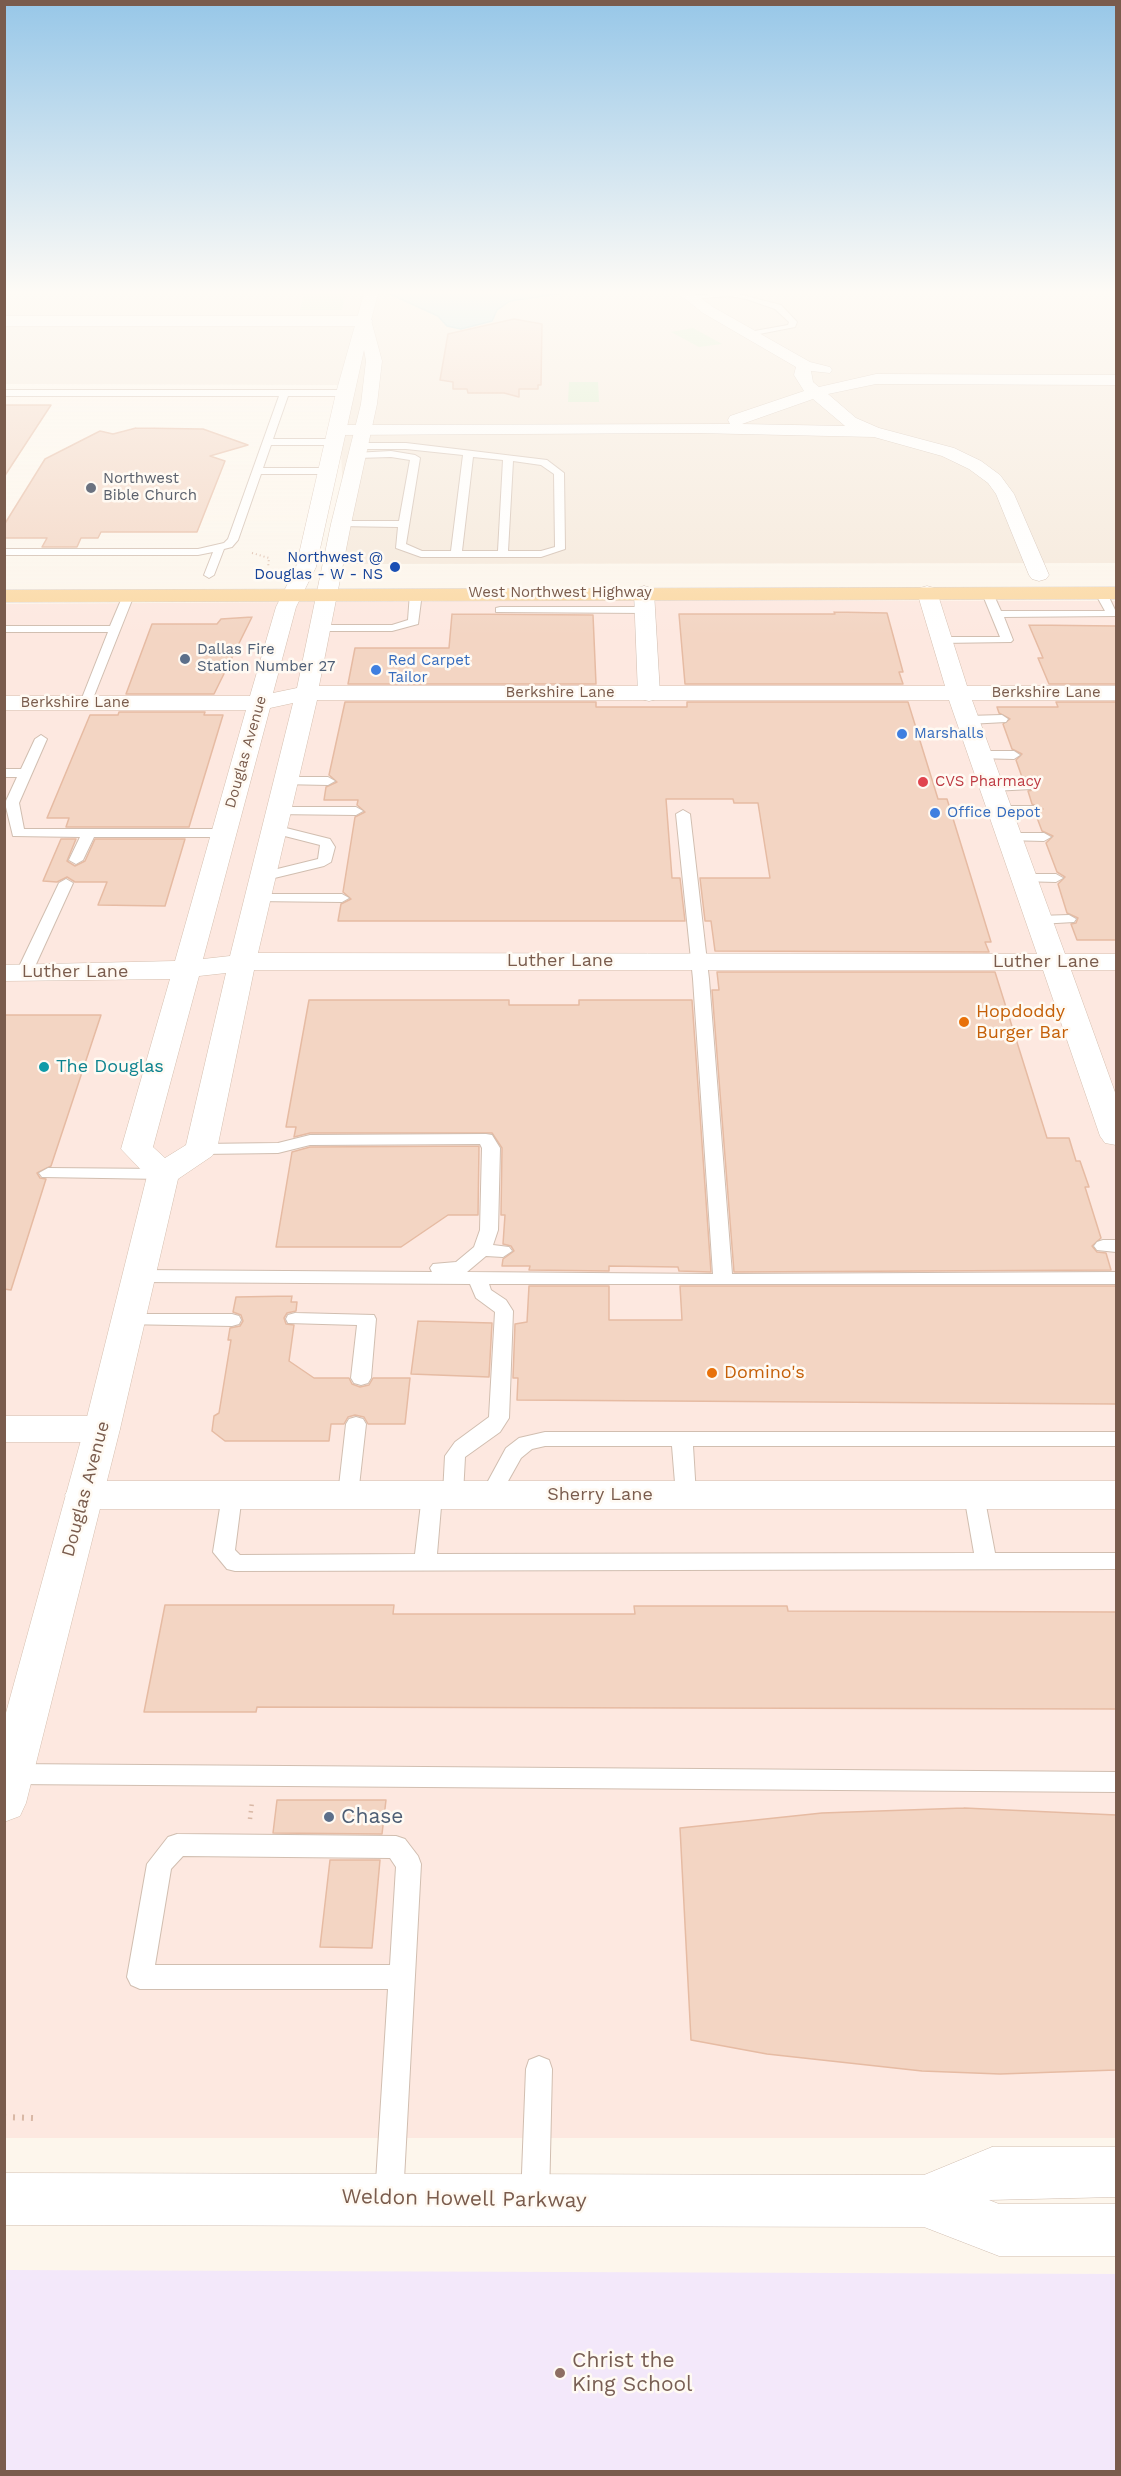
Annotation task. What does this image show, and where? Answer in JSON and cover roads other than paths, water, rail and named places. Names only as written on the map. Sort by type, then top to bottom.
[{"type":"main road","name":"West Northwest Highway","points":[[186,575],[205,585],[233,575]]},
{"type":"main road","name":"West Northwest Highway","points":[[330,584],[352,575]]},
{"type":"main road","name":"West Northwest Highway","points":[[589,575],[1116,575]]},
{"type":"main road","name":"West Northwest Highway","points":[[4,596],[128,596],[205,585],[292,581],[330,584],[416,581],[500,606],[927,592],[988,593],[1111,589]]},
{"type":"main road","points":[[927,592],[943,584],[953,583],[1111,589]]},
{"type":"street","name":"Douglas Avenue","points":[[7,1784],[102,1429],[163,1174],[137,1149],[292,581],[308,563],[342,406]]},
{"type":"street","name":"Douglas Avenue","points":[[201,1149],[242,963],[322,628],[341,525],[369,406]]},
{"type":"street","points":[[696,428],[741,419],[779,406]]},
{"type":"street","points":[[832,406],[850,422],[874,432],[948,452],[975,465],[994,478],[1005,494],[1039,575]]},
{"type":"street","points":[[335,436],[360,443],[696,428],[874,432]]},
{"type":"street","points":[[927,592],[958,692],[1115,1127]]},
{"type":"street","points":[[644,601],[649,694]]},
{"type":"street","name":"Berkshire Lane","points":[[4,703],[260,703],[307,693],[1116,693]]},
{"type":"street","points":[[238,781],[285,781]]},
{"type":"street","points":[[226,822],[276,820]]},
{"type":"street","name":"Luther Lane","points":[[14,973],[152,972],[274,960],[1116,962]]},
{"type":"street","points":[[163,1174],[201,1149]]},
{"type":"street","points":[[4,1429],[102,1429]]},
{"type":"street","name":"Sherry Lane","points":[[84,1495],[1116,1495]]},
{"type":"street","name":"Weldon Howell Parkway","points":[[924,2201],[992,2172],[1116,2172]]},
{"type":"street","name":"Weldon Howell Parkway","points":[[4,2199],[389,2198],[924,2201],[999,2230],[1116,2230]]},
{"type":"lane","points":[[4,552],[198,552],[219,549],[233,540],[279,406]]},
{"type":"lane","points":[[266,442],[335,436]]},
{"type":"lane","points":[[360,443],[544,462],[558,473],[560,549],[542,554],[421,554],[400,546],[415,458],[391,454],[360,443]]},
{"type":"lane","points":[[456,554],[468,454]]},
{"type":"lane","points":[[503,554],[508,458]]},
{"type":"lane","points":[[256,471],[326,471]]},
{"type":"lane","points":[[341,525],[404,525]]},
{"type":"lane","points":[[205,585],[219,549]]},
{"type":"lane","points":[[322,628],[392,628],[414,622],[416,581]]},
{"type":"lane","points":[[996,614],[1112,614],[1111,589]]},
{"type":"lane","points":[[941,640],[1007,640],[988,593]]},
{"type":"lane","points":[[86,703],[128,596]]},
{"type":"lane","points":[[4,629],[115,629]]},
{"type":"lane","points":[[968,720],[1002,719]]},
{"type":"lane","points":[[41,739],[12,804],[18,833],[89,833],[226,822]]},
{"type":"lane","points":[[981,755],[1014,755]]},
{"type":"lane","points":[[4,773],[26,773]]},
{"type":"lane","points":[[285,781],[328,781]]},
{"type":"lane","points":[[997,798],[1026,786]]},
{"type":"lane","points":[[997,798],[1034,810]]},
{"type":"lane","points":[[276,820],[356,811]]},
{"type":"lane","points":[[683,814],[699,961],[723,1280]]},
{"type":"lane","points":[[260,887],[324,862],[328,847],[325,842],[276,820]]},
{"type":"lane","points":[[76,860],[89,833]]},
{"type":"lane","points":[[1010,837],[1044,837]]},
{"type":"lane","points":[[1024,878],[1056,878]]},
{"type":"lane","points":[[14,973],[66,883]]},
{"type":"lane","points":[[260,887],[342,898]]},
{"type":"lane","points":[[1039,920],[1069,919]]},
{"type":"lane","points":[[140,1272],[460,1268],[482,1250],[489,1230],[500,1148],[486,1139],[310,1140],[278,1148],[201,1149]]},
{"type":"lane","points":[[48,1173],[163,1174]]},
{"type":"lane","points":[[482,1250],[503,1251]]},
{"type":"lane","points":[[140,1272],[723,1280],[1116,1278]]},
{"type":"lane","points":[[425,1563],[455,1456],[462,1447],[493,1427],[499,1418],[504,1311],[499,1304],[483,1294],[477,1278]]},
{"type":"lane","points":[[294,1319],[367,1319],[361,1378]]},
{"type":"lane","points":[[128,1320],[232,1320]]},
{"type":"lane","points":[[348,1495],[356,1424]]},
{"type":"lane","points":[[491,1494],[513,1454],[526,1443],[545,1439],[1116,1440]]},
{"type":"lane","points":[[682,1439],[686,1495]]},
{"type":"lane","points":[[232,1495],[224,1552],[235,1563],[1116,1561]]},
{"type":"lane","points":[[974,1495],[986,1562]]},
{"type":"lane","points":[[7,1784],[1116,1782]]},
{"type":"lane","points":[[389,2198],[409,1864],[396,1847],[177,1845],[159,1864],[140,1977],[402,1977]]},
{"type":"lane","points":[[534,2200],[539,2069]]},
{"type":"place","name":"Northwest Bible Church","points":[[91,488]]},
{"type":"place","name":"Northwest @ Douglas - W - NS","points":[[395,567]]},
{"type":"place","name":"Dallas Fire Station Number 27","points":[[185,659]]},
{"type":"place","name":"Red Carpet Tailor","points":[[376,670]]},
{"type":"place","name":"Marshalls","points":[[902,734]]},
{"type":"place","name":"CVS Pharmacy","points":[[923,782]]},
{"type":"place","name":"Office Depot","points":[[935,813]]},
{"type":"place","name":"Hopdoddy Burger Bar","points":[[964,1022]]},
{"type":"place","name":"The Douglas","points":[[44,1067]]},
{"type":"place","name":"Domino's","points":[[712,1373]]},
{"type":"place","name":"Chase","points":[[329,1817]]},
{"type":"place","name":"Christ the King School","points":[[560,2373]]}]
